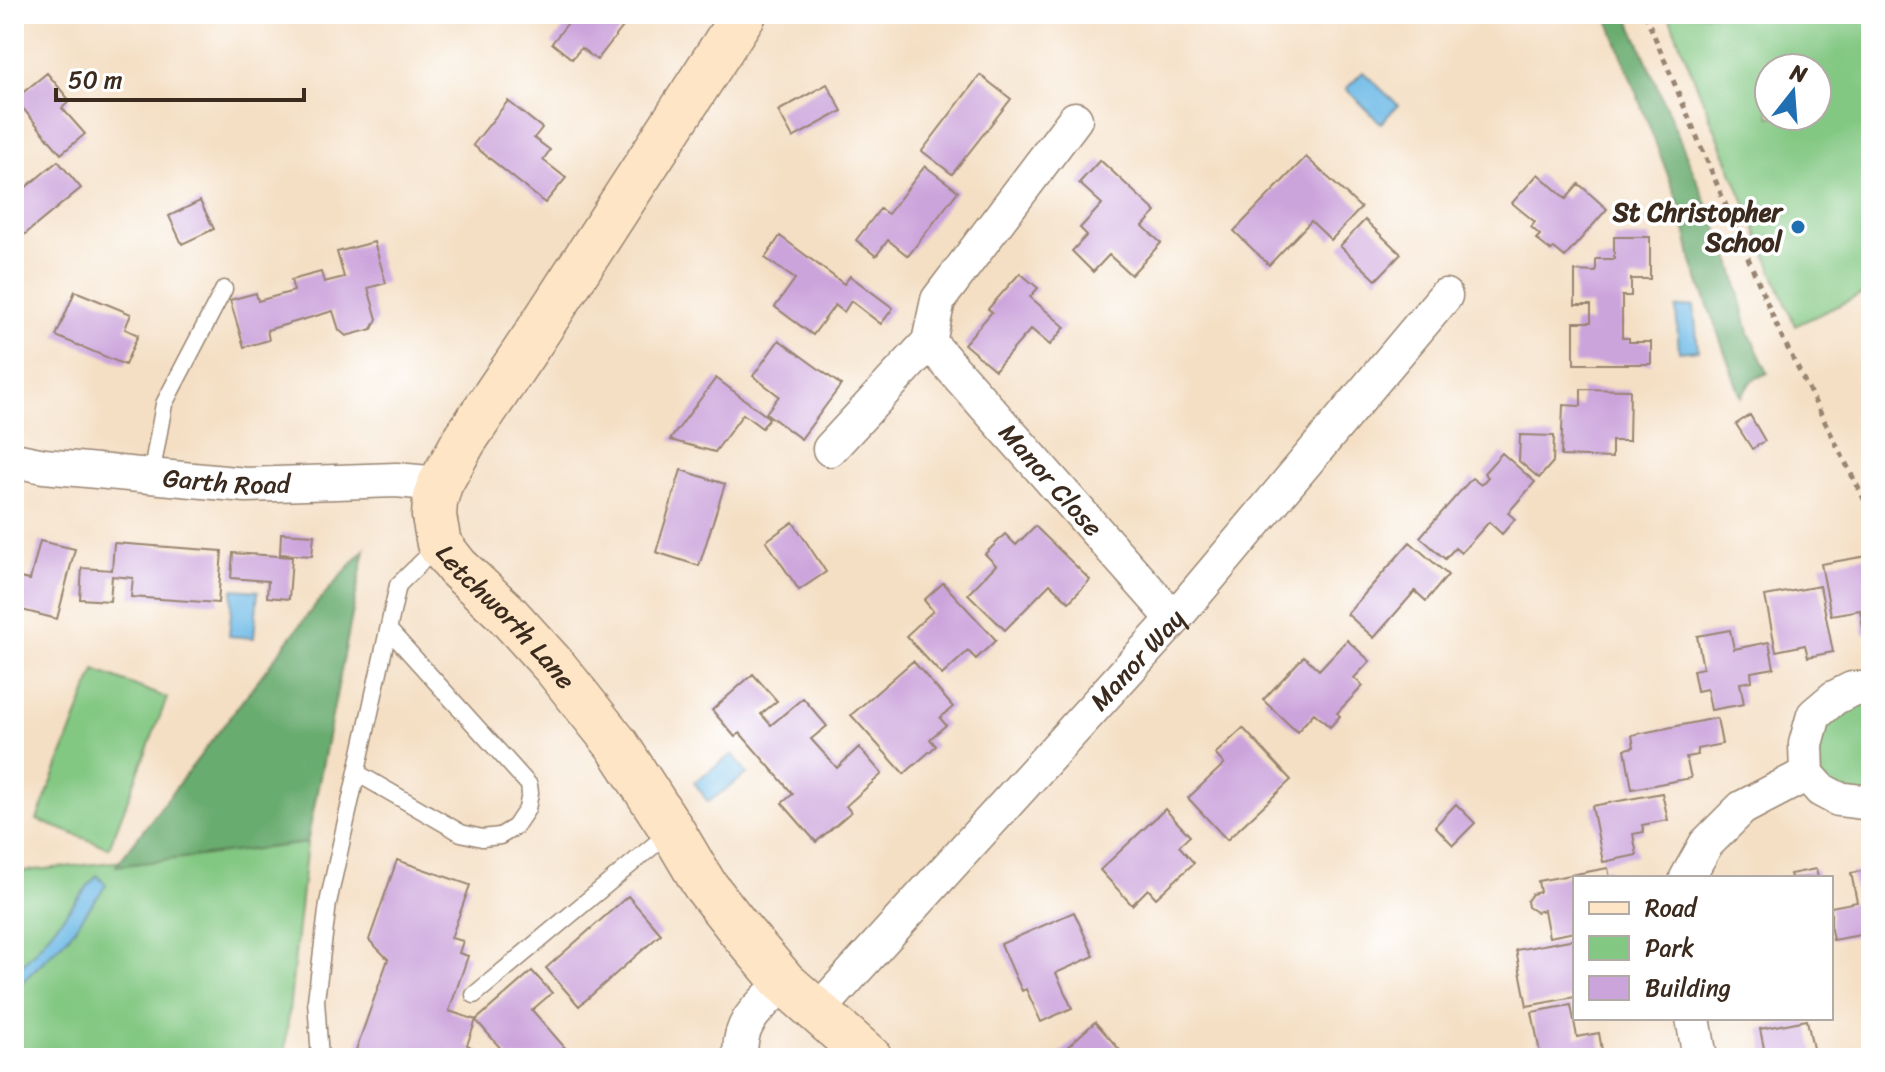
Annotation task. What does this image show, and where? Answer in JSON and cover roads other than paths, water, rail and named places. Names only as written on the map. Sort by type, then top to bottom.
[{"type":"street","name":"Letchworth Lane","points":[[744,14],[464,441],[440,484],[434,516],[439,544],[457,567],[505,612],[555,667],[617,745],[704,884],[740,930],[784,982],[870,1058]]},
{"type":"street","points":[[830,449],[929,342],[938,300],[1075,119]]},
{"type":"street","name":"Manor Way","points":[[817,1012],[1174,619],[1445,296]]},
{"type":"street","name":"Manor Close","points":[[929,342],[1174,619]]},
{"type":"street","name":"Garth Road","points":[[14,460],[44,466],[246,485],[396,480],[440,484]]},
{"type":"street","points":[[1871,689],[1852,689],[1834,698],[1814,715],[1806,744],[1807,774],[1821,790],[1838,799],[1871,801]]},
{"type":"street","points":[[1688,876],[1706,844],[1742,808],[1807,774]]},
{"type":"street","points":[[741,1058],[743,1027],[784,982]]},
{"type":"street","points":[[1693,1020],[1700,1058]]},
{"type":"lane","points":[[151,476],[164,404],[224,289]]},
{"type":"lane","points":[[320,1058],[316,1000],[328,903],[398,585],[439,544]]},
{"type":"lane","points":[[357,773],[461,833],[482,838],[500,836],[515,827],[527,809],[529,785],[389,630]]},
{"type":"lane","points":[[474,995],[672,830]]},
{"type":"water","points":[[1363,72],[1398,105],[1381,123],[1346,89]]},
{"type":"water","points":[[1694,306],[1698,350],[1679,352],[1676,308]]},
{"type":"water","points":[[233,589],[258,591],[254,638],[229,636]]},
{"type":"water","points":[[733,754],[747,774],[708,802],[694,782]]},
{"type":"water","points":[[97,875],[106,885],[67,938],[14,990],[14,973]]},
{"type":"place","name":"St Christopher School","points":[[1798,227]]}]
